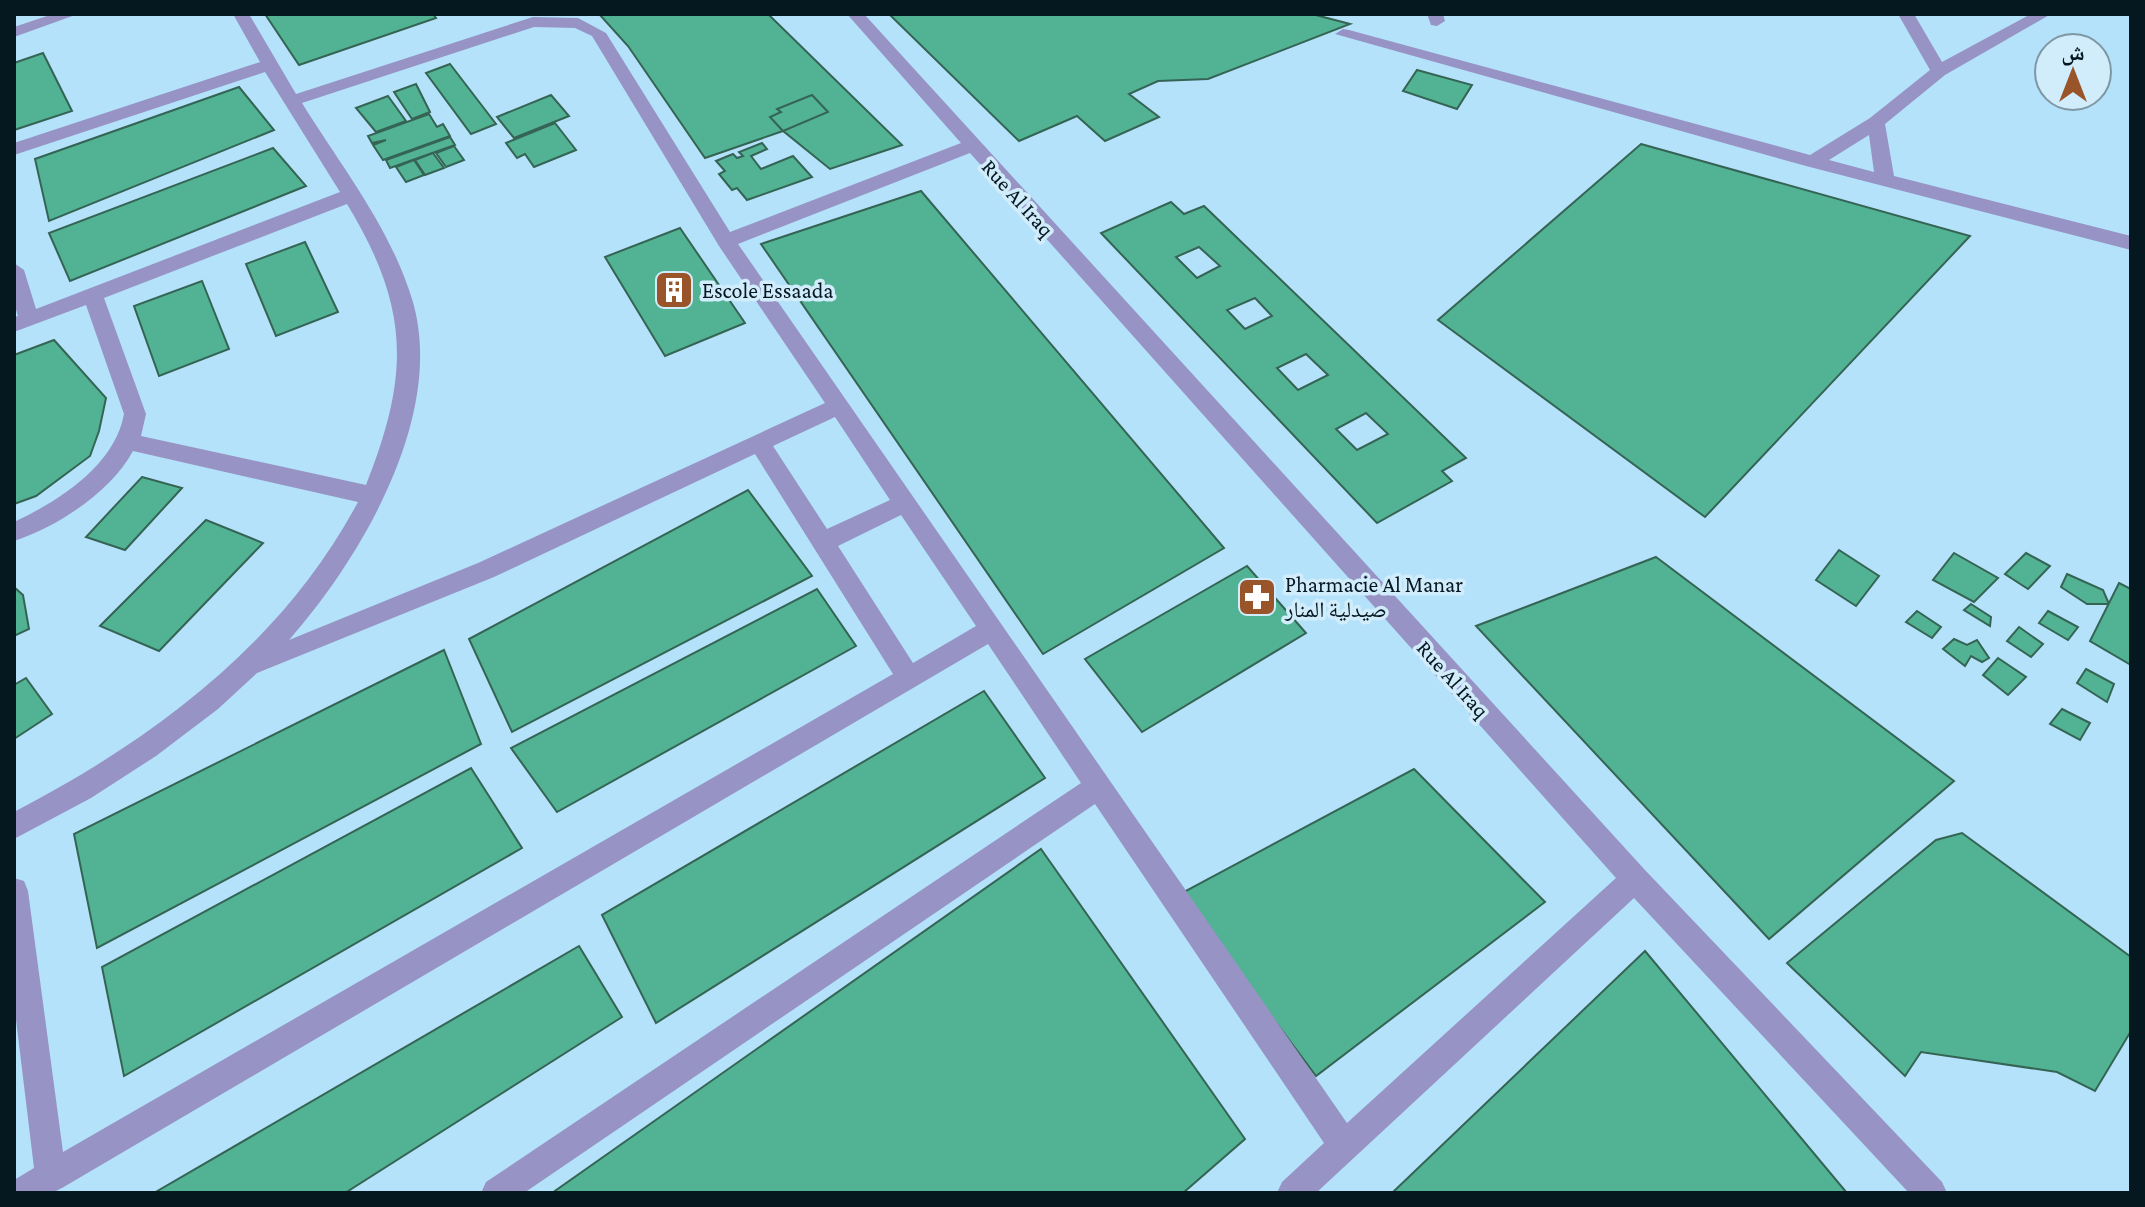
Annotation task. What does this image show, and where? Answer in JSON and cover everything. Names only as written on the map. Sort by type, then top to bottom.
[{"type":"street","points":[[14,32],[70,14]]},
{"type":"street","points":[[14,826],[121,765],[244,669],[302,606],[373,496],[403,415],[410,353],[395,281],[351,195],[291,101],[241,14]]},
{"type":"street","name":"Rue Al Iraq","points":[[855,14],[1635,879],[1931,1193]]},
{"type":"street","points":[[1906,14],[1939,71]]},
{"type":"street","points":[[1813,162],[1876,122],[1939,71],[2043,14]]},
{"type":"street","points":[[291,101],[533,22],[556,20],[586,25],[598,33],[726,241],[1345,1147]]},
{"type":"street","points":[[1343,34],[1813,162],[2131,243]]},
{"type":"street","points":[[14,149],[271,64]]},
{"type":"street","points":[[1876,122],[1885,180]]},
{"type":"street","points":[[726,241],[971,146]]},
{"type":"street","points":[[14,270],[22,322],[351,195]]},
{"type":"street","points":[[14,532],[68,505],[94,482],[127,441],[135,414],[93,296]]},
{"type":"street","points":[[244,669],[486,570],[838,406]]},
{"type":"street","points":[[127,441],[373,496]]},
{"type":"street","points":[[760,443],[909,678]]},
{"type":"street","points":[[823,542],[905,503]]},
{"type":"street","points":[[22,1193],[991,630]]},
{"type":"street","points":[[497,1193],[1098,787]]},
{"type":"street","points":[[1293,1193],[1635,879]]},
{"type":"street","points":[[14,891],[51,1177]]},
{"type":"building","points":[[265,14],[433,14],[436,18],[299,65]]},
{"type":"building","points":[[575,14],[768,14],[902,145],[830,169],[783,131],[705,158],[628,46],[600,15]]},
{"type":"building","points":[[889,14],[1312,14],[1350,24],[1208,79],[1158,81],[1129,94],[1159,117],[1105,141],[1077,116],[1019,141]]},
{"type":"building","points":[[43,53],[72,111],[14,130],[14,63]]},
{"type":"building","points":[[450,64],[496,124],[471,134],[426,73]]},
{"type":"building","points":[[1417,70],[1472,85],[1457,109],[1403,91]]},
{"type":"building","points":[[416,84],[430,112],[412,119],[394,92]]},
{"type":"building","points":[[239,87],[274,130],[49,221],[35,159]]},
{"type":"building","points":[[551,95],[569,116],[514,138],[497,117]]},
{"type":"building","points":[[812,95],[828,112],[783,131],[770,117],[781,112],[777,109]]},
{"type":"building","points":[[388,96],[406,121],[376,132],[356,108]]},
{"type":"building","points":[[429,114],[437,127],[443,124],[450,136],[383,160],[373,145],[386,140],[372,143],[368,136]]},
{"type":"building","points":[[555,123],[576,150],[534,167],[525,154],[517,158],[506,143]]},
{"type":"building","points":[[450,137],[455,145],[390,168],[386,160]]},
{"type":"building","points":[[762,143],[767,149],[751,156],[761,169],[793,156],[812,177],[747,200],[737,188],[732,190],[719,174],[725,171],[716,161],[733,154],[737,158],[743,156],[739,152]]},
{"type":"building","points":[[1641,144],[1970,236],[1705,517],[1438,320]]},
{"type":"building","points":[[454,146],[464,160],[446,167],[436,153]]},
{"type":"building","points":[[273,148],[306,186],[70,281],[49,233]]},
{"type":"building","points":[[433,153],[444,168],[425,175],[415,160]]},
{"type":"building","points":[[414,160],[424,175],[406,182],[396,167]]},
{"type":"building","points":[[921,191],[1224,548],[1043,654],[761,244]]},
{"type":"building","points":[[1171,202],[1184,214],[1204,206],[1466,458],[1442,471],[1452,481],[1377,523],[1101,233]],"holes":[[[1199,247],[1220,266],[1197,278],[1176,257]],[[1255,298],[1272,316],[1245,329],[1227,310]],[[1306,354],[1328,375],[1298,390],[1277,368]],[[1366,413],[1388,434],[1357,450],[1336,429]]]},
{"type":"building","name":"Escole Essaada","points":[[680,228],[745,323],[665,356],[605,257]]},
{"type":"building","points":[[305,242],[338,312],[276,336],[246,264]]},
{"type":"building","points":[[202,281],[229,349],[159,376],[134,306]]},
{"type":"building","points":[[54,340],[106,398],[99,431],[90,456],[36,496],[14,504],[14,355]]},
{"type":"building","points":[[142,477],[182,488],[125,550],[86,537]]},
{"type":"building","points":[[748,490],[812,576],[512,732],[469,639]]},
{"type":"building","points":[[206,520],[263,543],[159,651],[100,626]]},
{"type":"building","points":[[1839,550],[1879,576],[1856,606],[1816,580]]},
{"type":"building","points":[[1954,553],[1998,578],[1974,602],[1933,580]]},
{"type":"building","points":[[2026,553],[2050,566],[2028,589],[2005,574]]},
{"type":"building","points":[[1656,557],[1954,781],[1769,939],[1476,626]]},
{"type":"building","points":[[1247,566],[1306,633],[1142,732],[1085,659]]},
{"type":"building","points":[[2067,574],[2103,590],[2109,604],[2087,604],[2061,587]]},
{"type":"building","points":[[2119,583],[2131,589],[2131,665],[2090,641]]},
{"type":"building","points":[[14,587],[23,595],[29,629],[14,636]]},
{"type":"building","points":[[817,589],[856,646],[557,812],[511,748]]},
{"type":"building","points":[[1971,604],[1991,617],[1990,626],[1964,610]]},
{"type":"building","points":[[1917,611],[1941,627],[1932,638],[1906,622]]},
{"type":"building","points":[[2048,611],[2078,627],[2068,640],[2039,623]]},
{"type":"building","points":[[2019,627],[2043,644],[2031,657],[2007,641]]},
{"type":"building","points":[[1954,639],[1967,645],[1977,640],[1989,658],[1982,662],[1971,656],[1965,666],[1943,649]]},
{"type":"building","points":[[444,650],[481,744],[97,948],[74,834]]},
{"type":"building","points":[[1998,658],[2026,677],[2008,695],[1983,675]]},
{"type":"building","points":[[2086,669],[2114,684],[2107,702],[2077,683]]},
{"type":"building","points":[[26,678],[52,714],[14,739],[14,685]]},
{"type":"building","points":[[984,691],[1045,778],[656,1023],[602,915]]},
{"type":"building","points":[[2062,709],[2090,723],[2080,740],[2050,724]]},
{"type":"building","points":[[471,768],[522,848],[124,1076],[102,967]]},
{"type":"building","points":[[1414,769],[1545,902],[1316,1076],[1180,894]]},
{"type":"building","points":[[1962,833],[2131,957],[2131,1031],[2095,1091],[2057,1072],[1921,1052],[1905,1076],[1787,963],[1936,840]]},
{"type":"building","points":[[1041,849],[1245,1139],[1183,1193],[552,1193]]},
{"type":"building","points":[[579,946],[622,1017],[345,1193],[154,1193]]},
{"type":"building","points":[[1645,951],[1847,1193],[1392,1193]]},
{"type":"place","name":"Escole Essaada","points":[[674,290]]},
{"type":"place","name":"Pharmacie Al Manar صيدلية المنار","points":[[1257,597]]}]
